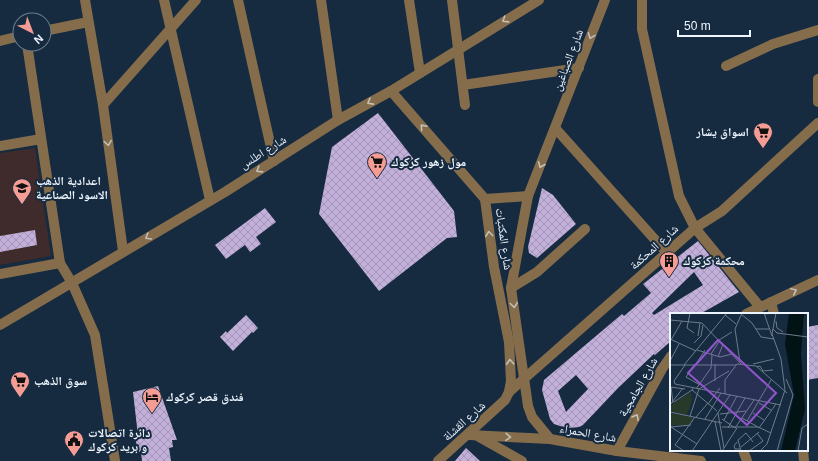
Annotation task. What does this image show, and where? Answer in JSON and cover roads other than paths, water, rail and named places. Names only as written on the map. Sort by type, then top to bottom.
[{"type":"street","points":[[85,0],[103,104],[123,251]]},
{"type":"street","points":[[164,0],[210,200]]},
{"type":"street","points":[[103,104],[196,0]]},
{"type":"street","points":[[238,0],[274,161]]},
{"type":"street","points":[[320,0],[338,120]]},
{"type":"street","points":[[409,0],[420,73]]},
{"type":"street","points":[[452,0],[453,17],[460,49],[465,105]]},
{"type":"street","name":"شارع الصباغين","points":[[556,129],[605,0]]},
{"type":"street","points":[[642,0],[642,29],[679,196],[695,228],[760,307]]},
{"type":"street","name":"شارع اطلس","points":[[0,325],[210,200],[338,120],[391,91],[533,2]]},
{"type":"street","points":[[52,29],[88,22]]},
{"type":"street","points":[[726,66],[773,44],[818,30]]},
{"type":"street","points":[[0,41],[12,38]]},
{"type":"street","points":[[28,52],[60,263],[72,283],[95,335],[115,461]]},
{"type":"street","points":[[463,85],[579,68]]},
{"type":"street","points":[[818,80],[818,102]]},
{"type":"street","name":"شارع المكتبات","points":[[391,91],[485,199],[494,266],[509,342],[511,371],[507,396]]},
{"type":"street","name":"شارع المحكمة","points":[[507,396],[695,228],[722,211],[818,124]]},
{"type":"street","points":[[556,129],[668,253]]},
{"type":"street","name":"شارع المكتبات","points":[[550,439],[532,417],[528,406],[511,288],[528,196],[556,129]]},
{"type":"street","points":[[0,146],[41,139]]},
{"type":"street","points":[[485,199],[528,196]]},
{"type":"street","points":[[511,288],[537,272],[585,229]]},
{"type":"street","points":[[0,274],[60,263]]},
{"type":"street","points":[[748,313],[818,280]]},
{"type":"street","points":[[771,302],[774,313]]},
{"type":"street","name":"شارع الجامجية","points":[[617,451],[662,369],[670,357]]},
{"type":"street","name":"شارع القشلة","points":[[438,461],[472,435],[507,396]]},
{"type":"street","points":[[472,435],[522,461]]},
{"type":"street","name":"شارع الحمراء","points":[[472,435],[550,439],[617,451],[636,457],[701,461]]},
{"type":"street","points":[[743,451],[747,461]]},
{"type":"street","points":[[803,451],[804,461]]},
{"type":"place","name":"اسواق يشار","points":[[763,149]]},
{"type":"place","name":"مول زهور كركوك","points":[[377,179]]},
{"type":"place","name":"اعدادية الذهب الاسود الصناعية","points":[[22,205]]},
{"type":"place","name":"محكمة كركوك","points":[[669,278]]},
{"type":"place","name":"سوق الذهب","points":[[20,398]]},
{"type":"place","name":"فندق قصر كركوك","points":[[152,414]]},
{"type":"place","name":"دائرة اتصالات و بريد كركوك","points":[[74,457]]}]
